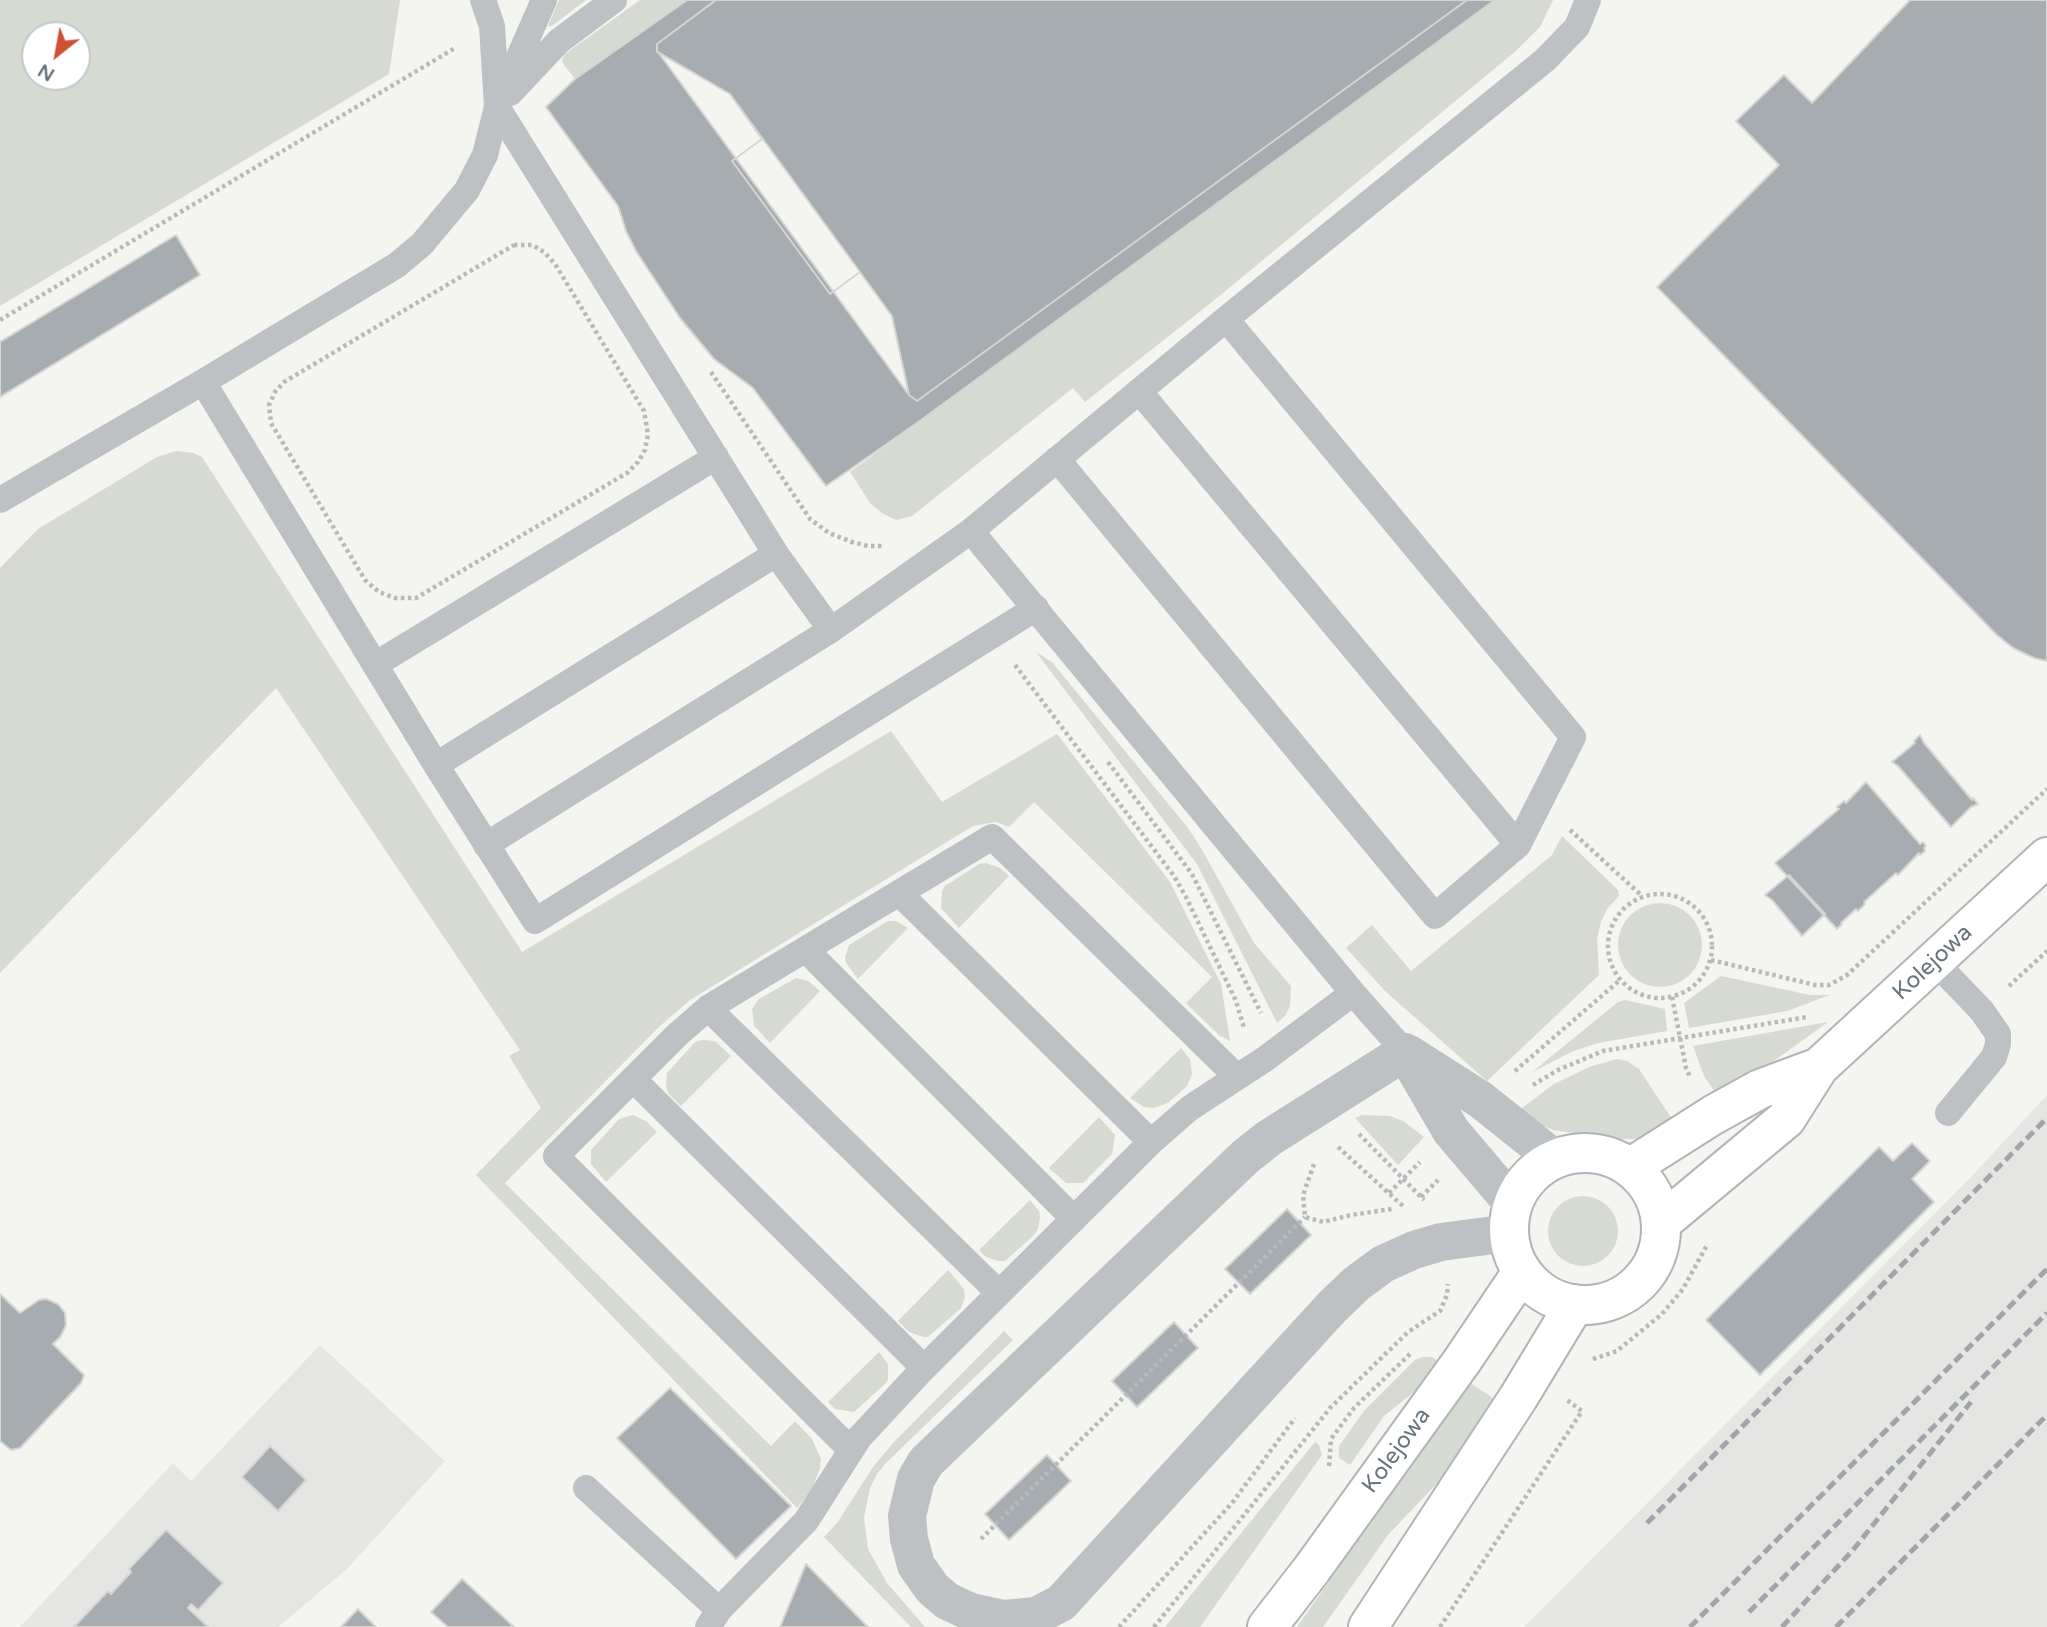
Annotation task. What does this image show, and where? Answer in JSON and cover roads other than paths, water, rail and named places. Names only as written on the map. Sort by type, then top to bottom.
[{"type":"street","name":"Kolejowa","points":[[1819,1067],[2047,857]]},
{"type":"street","points":[[1405,1052],[1481,1100],[1555,1159]]},
{"type":"street","points":[[1405,1052],[1451,1131],[1467,1150],[1511,1219]]},
{"type":"street","points":[[1405,1052],[1269,1138],[1245,1157],[926,1462],[916,1479],[907,1516],[909,1539],[916,1565],[932,1588],[947,1601],[971,1612],[1004,1619],[1025,1617],[1035,1616],[1061,1603],[1356,1284],[1383,1264],[1414,1250],[1511,1219]]},
{"type":"street","points":[[1631,1167],[1713,1115],[1749,1096],[1819,1067]]},
{"type":"street","points":[[1661,1223],[1786,1119],[1819,1067]]},
{"type":"street","points":[[1581,1152],[1607,1156],[1631,1167],[1646,1183],[1656,1202],[1661,1223],[1660,1246],[1651,1267],[1637,1284],[1619,1297],[1597,1304],[1575,1304],[1555,1299],[1537,1288],[1522,1272],[1513,1253],[1511,1219],[1529,1177],[1555,1159],[1581,1152]]},
{"type":"street","name":"Kolejowa","points":[[1267,1627],[1455,1371],[1522,1272]]},
{"type":"street","points":[[1368,1627],[1518,1398],[1575,1304]]},
{"type":"lane","points":[[483,0],[492,26],[497,107],[776,554],[831,630]]},
{"type":"lane","points":[[0,500],[204,382],[397,265],[422,244],[467,190],[485,155],[497,107],[544,0]]},
{"type":"lane","points":[[497,107],[559,41],[614,0]]},
{"type":"lane","points":[[486,845],[831,630],[971,531],[1545,60],[1577,27],[1588,0]]},
{"type":"lane","points":[[1057,459],[1435,916],[1518,845],[1573,737],[1227,319]]},
{"type":"lane","points":[[204,382],[436,765],[536,921],[1036,608]]},
{"type":"lane","points":[[1139,391],[1518,845]]},
{"type":"lane","points":[[376,664],[716,457]]},
{"type":"lane","points":[[971,531],[1353,993],[1405,1052]]},
{"type":"lane","points":[[436,765],[776,554]]},
{"type":"lane","points":[[851,1450],[556,1156],[678,1034],[708,1008],[992,837],[1237,1077]]},
{"type":"lane","points":[[899,893],[1152,1142]]},
{"type":"lane","points":[[806,950],[1074,1219]]},
{"type":"lane","points":[[1935,962],[1982,1011],[1998,1034],[1994,1057],[1948,1113]]},
{"type":"lane","points":[[586,1488],[713,1618],[806,1521],[851,1450],[924,1368],[1152,1142],[1190,1108],[1265,1059],[1353,993]]},
{"type":"lane","points":[[708,1008],[999,1293]]},
{"type":"lane","points":[[633,1079],[924,1368]]},
{"type":"railway","points":[[1647,1523],[2047,1118]]},
{"type":"railway","points":[[1690,1627],[2047,1269]]},
{"type":"railway","points":[[1749,1612],[2047,1313]]},
{"type":"railway","points":[[1782,1627],[1853,1550],[1971,1402]]},
{"type":"railway","points":[[1836,1627],[2047,1415]]}]
